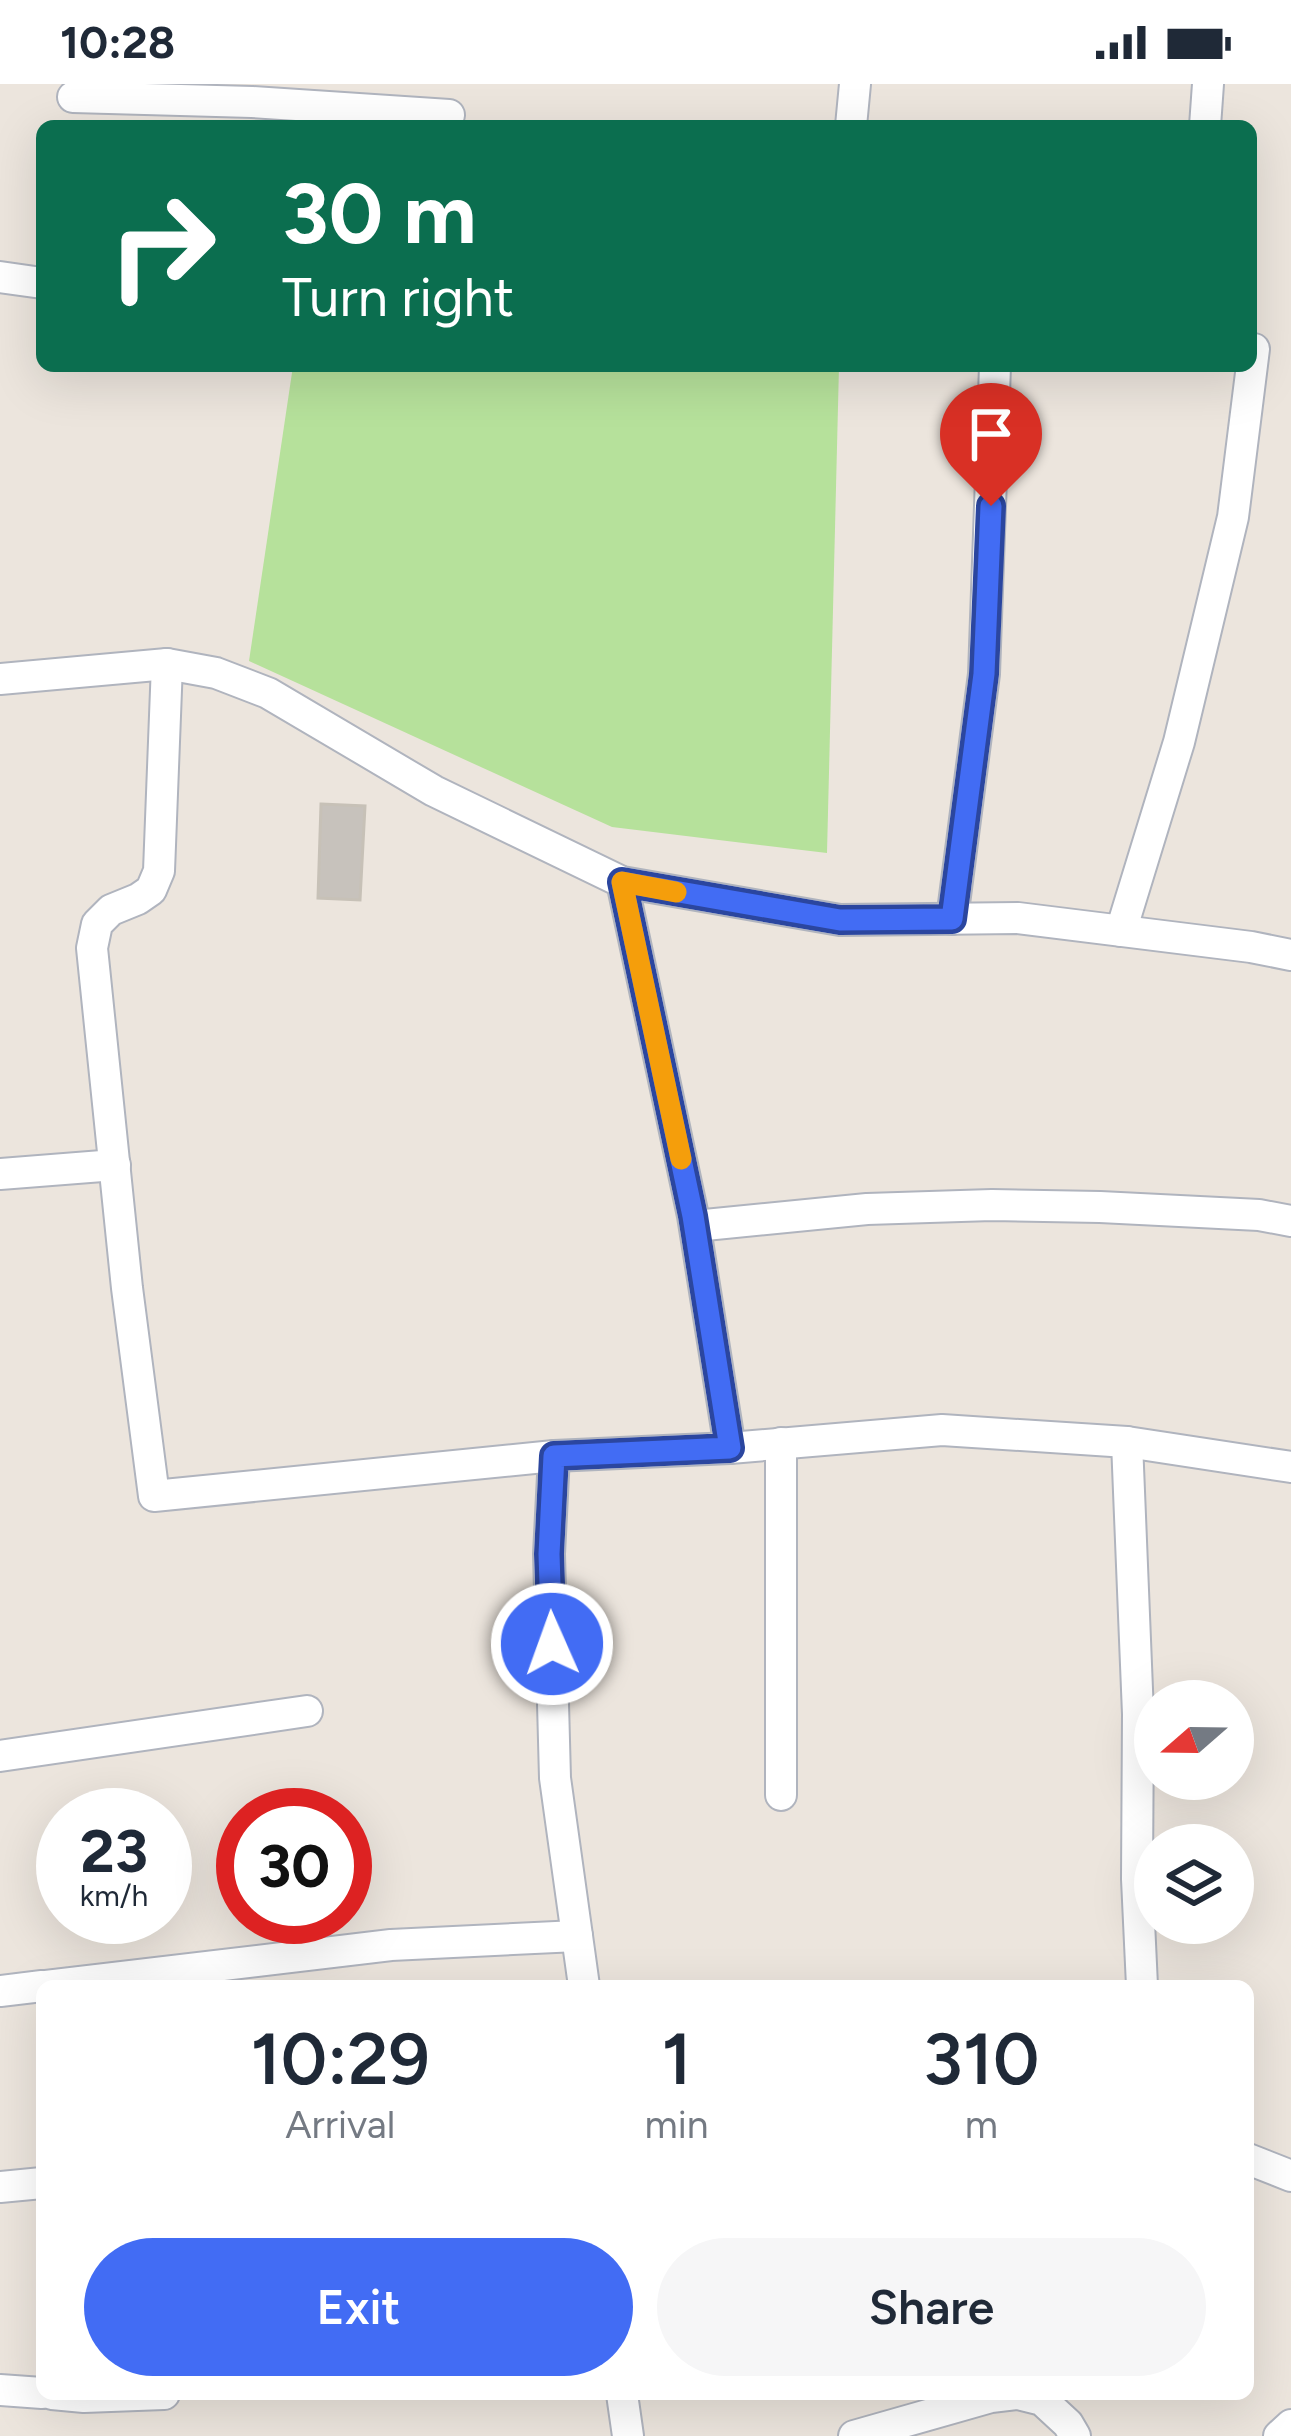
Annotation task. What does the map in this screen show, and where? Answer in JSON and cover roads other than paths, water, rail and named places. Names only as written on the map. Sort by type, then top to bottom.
[{"type":"street","points":[[852,120],[856,84]]},
{"type":"street","points":[[1205,120],[1208,84]]},
{"type":"street","points":[[73,97],[253,93],[449,115]]},
{"type":"street","points":[[0,277],[36,282]]},
{"type":"street","points":[[952,919],[984,674],[994,372]]},
{"type":"street","points":[[1121,931],[1179,742],[1233,517],[1251,372]]},
{"type":"street","points":[[0,680],[167,664],[216,673],[268,693],[434,791],[622,882],[840,920],[1018,918],[1291,955]]},
{"type":"street","points":[[167,664],[159,871],[152,890],[111,910],[97,924],[92,948],[154,1496],[554,1456],[730,1448],[942,1430],[1126,1442],[1291,1466]]},
{"type":"street","points":[[622,882],[695,1226],[730,1448]]},
{"type":"street","points":[[0,1174],[115,1166]]},
{"type":"street","points":[[695,1226],[867,1209],[992,1204],[1259,1215],[1291,1221]]},
{"type":"street","points":[[1126,1442],[1138,1714],[1142,1980]]},
{"type":"street","points":[[781,1443],[781,1796]]},
{"type":"street","points":[[554,1456],[549,1554],[556,1778],[583,1980]]},
{"type":"street","points":[[0,1756],[307,1711]]},
{"type":"street","points":[[95,1980],[391,1945],[577,1936]]},
{"type":"street","points":[[0,1991],[36,1987]]},
{"type":"street","points":[[1254,2161],[1291,2176]]},
{"type":"street","points":[[0,2187],[36,2184]]},
{"type":"street","points":[[0,2390],[36,2393]]},
{"type":"street","points":[[623,2400],[628,2436]]},
{"type":"street","points":[[854,2436],[980,2400]]},
{"type":"street","points":[[1042,2400],[1076,2436]]},
{"type":"street","points":[[1279,2436],[1291,2425]]}]
